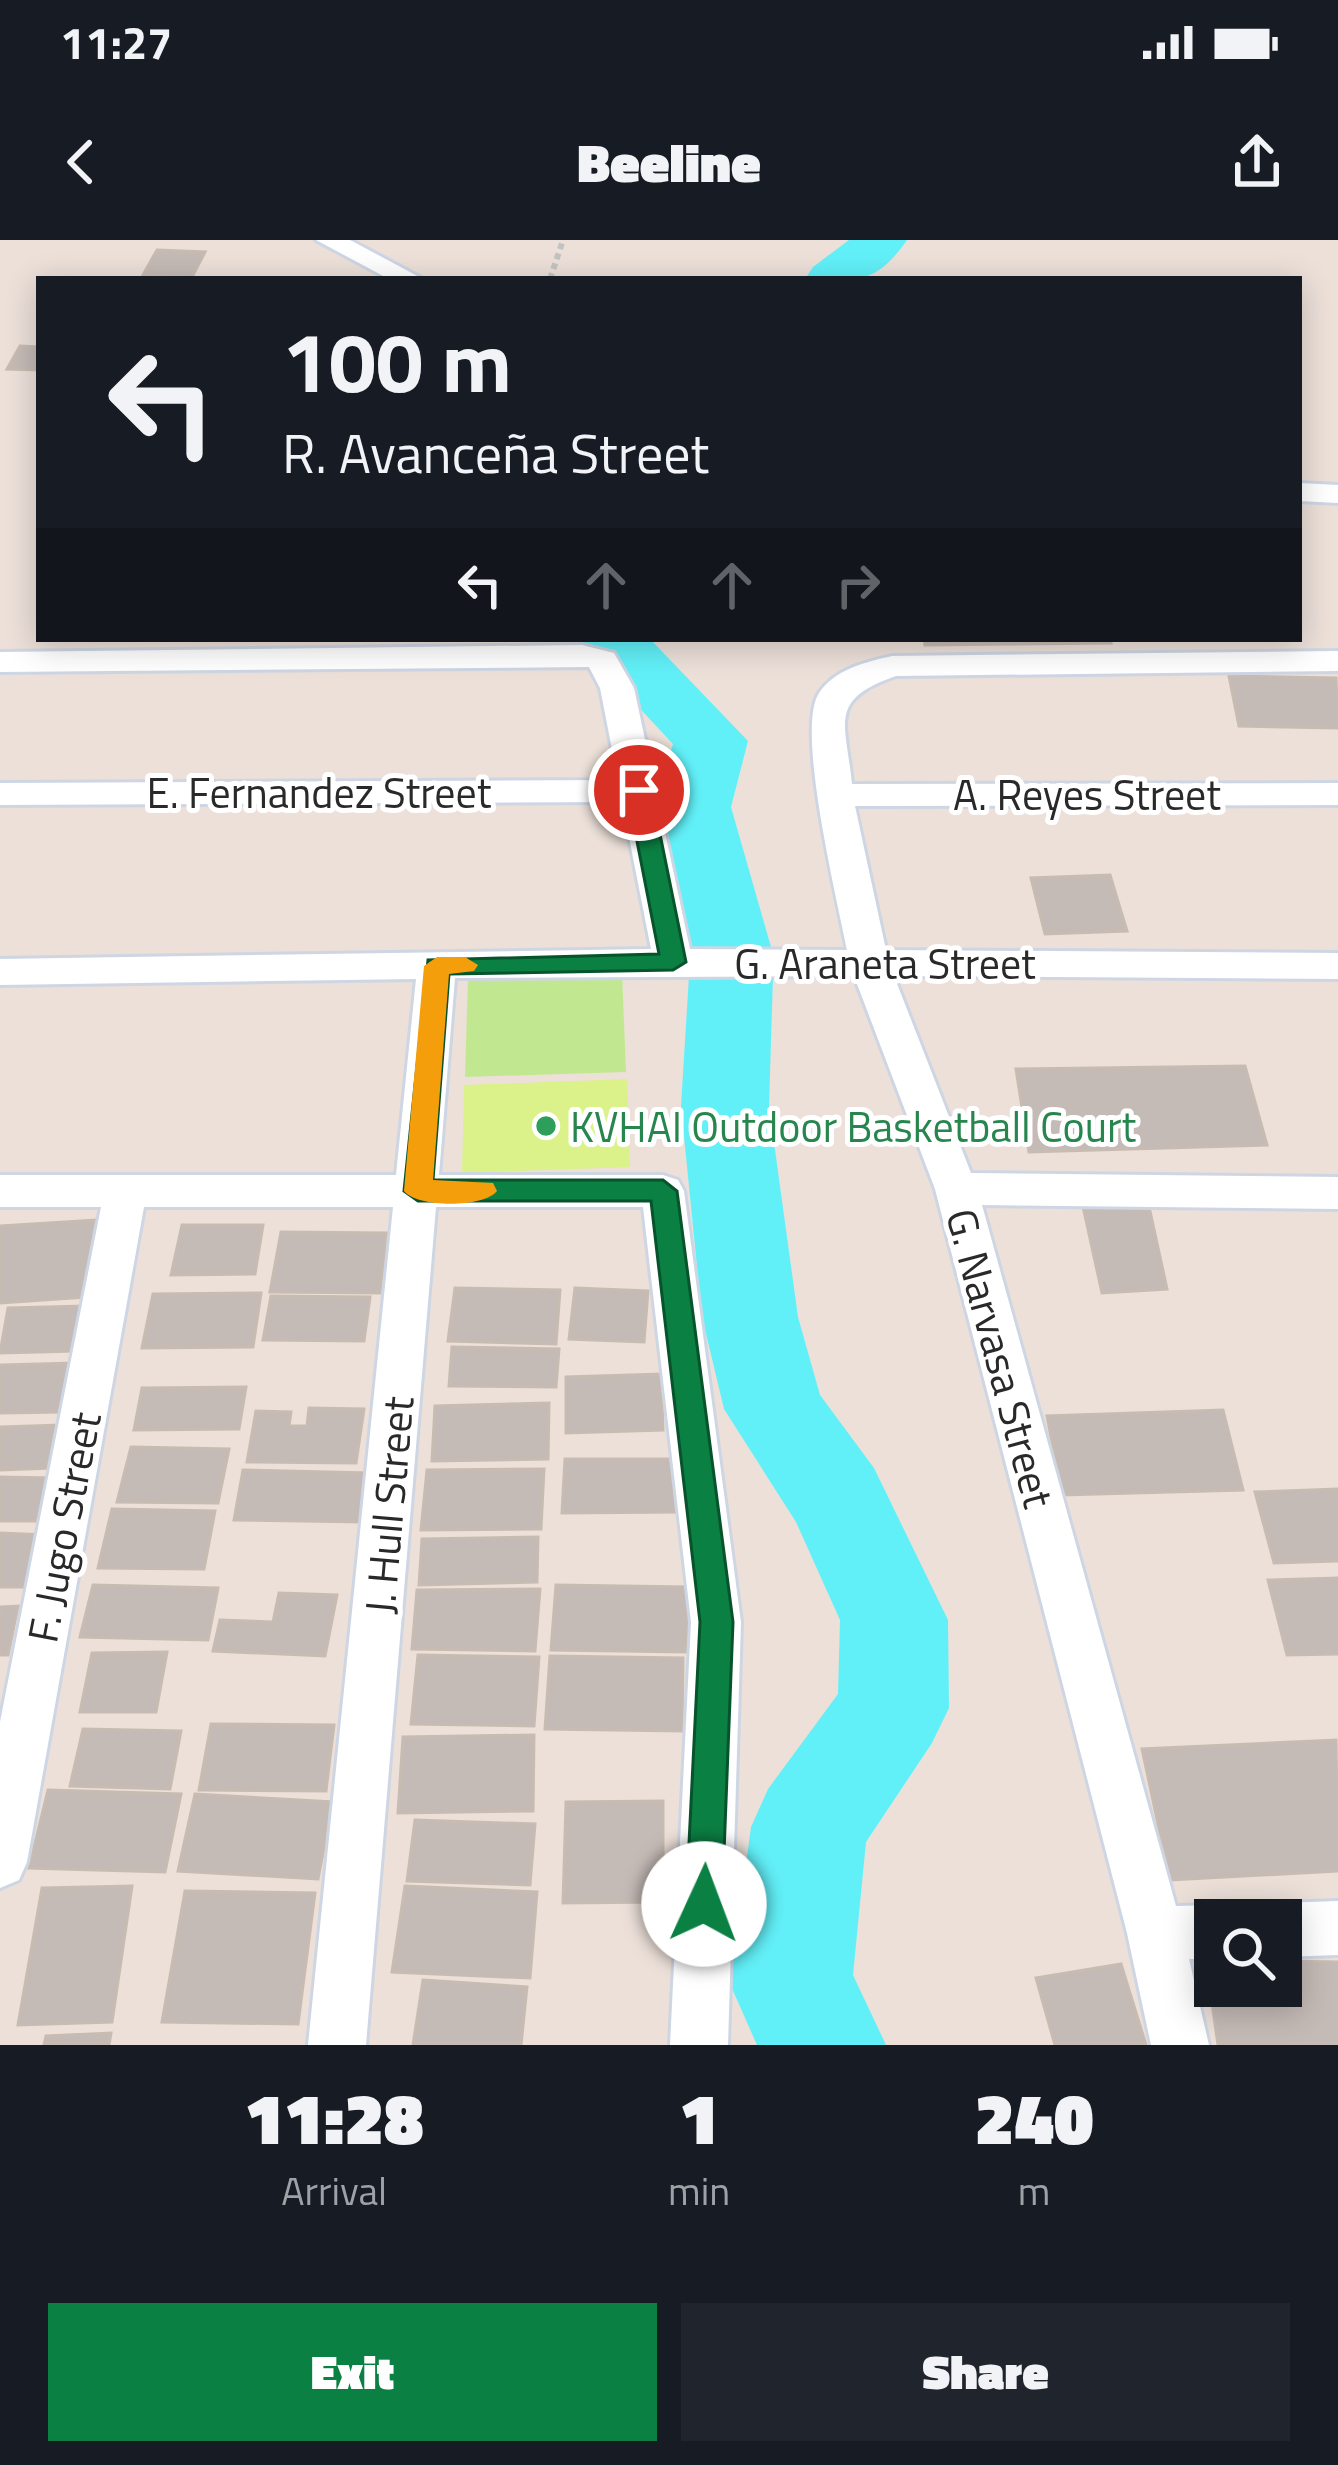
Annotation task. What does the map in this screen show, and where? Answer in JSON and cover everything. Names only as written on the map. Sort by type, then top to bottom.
[{"type":"street","points":[[329,240],[404,276]]},
{"type":"street","points":[[1302,492],[1338,494]]},
{"type":"street","points":[[0,662],[582,655],[602,660],[613,674],[673,962]]},
{"type":"street","name":"G. Narvasa Street","points":[[1180,2045],[1155,1933],[956,1190],[868,963],[836,795],[828,714],[833,697],[849,681],[892,666],[1338,661]]},
{"type":"street","name":"E. Fernandez Street","points":[[0,794],[639,790]]},
{"type":"street","name":"A. Reyes Street","points":[[836,795],[1338,794]]},
{"type":"street","name":"G. Araneta Street","points":[[0,972],[673,962],[1338,966]]},
{"type":"street","name":"J. Hull Street","points":[[337,2045],[437,966]]},
{"type":"street","points":[[956,1190],[1338,1193]]},
{"type":"street","points":[[0,1191],[663,1191],[716,1622],[698,2045]]},
{"type":"street","name":"F. Jugo Street","points":[[0,1862],[125,1192]]},
{"type":"street","points":[[1302,1929],[1338,1928]]},
{"type":"street","points":[[1155,1933],[1194,1932]]},
{"type":"path","points":[[551,276],[562,240]]},
{"type":"green space","points":[[622,972],[626,1072],[465,1077],[468,977]]},
{"type":"green space","name":"KVHAI Outdoor Basketball Court","points":[[627,1079],[630,1167],[462,1173],[464,1085]]},
{"type":"building","points":[[157,250],[205,252],[193,276],[143,275]]},
{"type":"building","points":[[20,346],[36,347],[36,370],[7,369]]},
{"type":"building","points":[[924,642],[1111,643],[925,645]]},
{"type":"building","points":[[1229,676],[1336,678],[1338,728],[1239,726]]},
{"type":"building","points":[[1110,875],[1127,931],[1045,934],[1031,878]]},
{"type":"building","points":[[1245,1066],[1267,1145],[1029,1152],[1016,1069]]},
{"type":"building","points":[[1082,1202],[1148,1202],[1167,1289],[1102,1293]]},
{"type":"building","points":[[95,1220],[86,1297],[0,1303],[0,1226]]},
{"type":"building","points":[[182,1225],[263,1225],[255,1274],[171,1275]]},
{"type":"building","points":[[281,1232],[387,1233],[380,1293],[270,1292]]},
{"type":"building","points":[[455,1288],[560,1290],[556,1344],[448,1341]]},
{"type":"building","points":[[575,1288],[648,1291],[644,1342],[569,1339]]},
{"type":"building","points":[[261,1293],[253,1347],[142,1348],[153,1294]]},
{"type":"building","points":[[271,1296],[370,1297],[364,1341],[263,1340]]},
{"type":"building","points":[[85,1306],[75,1351],[0,1353],[8,1308]]},
{"type":"building","points":[[452,1347],[559,1349],[556,1387],[449,1386]]},
{"type":"building","points":[[75,1363],[64,1412],[0,1413],[0,1365]]},
{"type":"building","points":[[661,1374],[663,1430],[566,1433],[566,1377]]},
{"type":"building","points":[[246,1387],[239,1429],[134,1430],[142,1388]]},
{"type":"building","points":[[549,1403],[548,1459],[432,1461],[435,1406]]},
{"type":"building","points":[[309,1408],[364,1409],[356,1463],[247,1462],[256,1411],[291,1412],[289,1426],[307,1426]]},
{"type":"building","points":[[1223,1410],[1243,1490],[1062,1495],[1047,1416]]},
{"type":"building","points":[[60,1425],[51,1468],[0,1470],[0,1427]]},
{"type":"building","points":[[131,1447],[229,1449],[218,1503],[117,1502]]},
{"type":"building","points":[[565,1459],[680,1459],[679,1512],[562,1513]]},
{"type":"building","points":[[544,1469],[541,1529],[421,1530],[427,1470]]},
{"type":"building","points":[[243,1470],[370,1473],[363,1522],[234,1520]]},
{"type":"building","points":[[0,1477],[53,1478],[43,1521],[0,1521]]},
{"type":"building","points":[[1338,1489],[1338,1561],[1274,1563],[1255,1492]]},
{"type":"building","points":[[112,1509],[215,1511],[204,1569],[98,1568]]},
{"type":"building","points":[[0,1533],[46,1535],[32,1587],[0,1587]]},
{"type":"building","points":[[538,1537],[537,1582],[419,1585],[422,1539]]},
{"type":"building","points":[[1338,1578],[1338,1654],[1287,1655],[1268,1580]]},
{"type":"building","points":[[93,1585],[218,1588],[208,1640],[80,1637]]},
{"type":"building","points":[[556,1585],[689,1587],[687,1652],[551,1650]]},
{"type":"building","points":[[540,1589],[535,1651],[412,1649],[417,1590]]},
{"type":"building","points":[[279,1593],[337,1595],[325,1656],[213,1651],[220,1620],[273,1622]]},
{"type":"building","points":[[18,1606],[8,1655],[0,1655],[0,1607]]},
{"type":"building","points":[[167,1652],[156,1712],[80,1712],[92,1653]]},
{"type":"building","points":[[418,1655],[539,1657],[534,1726],[411,1724]]},
{"type":"building","points":[[550,1656],[683,1658],[682,1731],[545,1729]]},
{"type":"building","points":[[211,1724],[334,1725],[326,1791],[199,1790]]},
{"type":"building","points":[[83,1729],[181,1731],[170,1789],[70,1786]]},
{"type":"building","points":[[534,1735],[533,1811],[398,1813],[403,1737]]},
{"type":"building","points":[[1336,1740],[1338,1871],[1170,1880],[1142,1749]]},
{"type":"building","points":[[48,1790],[181,1794],[165,1872],[29,1868]]},
{"type":"building","points":[[195,1794],[333,1802],[318,1879],[178,1871]]},
{"type":"building","points":[[663,1801],[663,1902],[563,1903],[566,1802]]},
{"type":"building","points":[[415,1820],[535,1824],[530,1885],[407,1881]]},
{"type":"building","points":[[132,1886],[112,2022],[18,2025],[42,1888]]},
{"type":"building","points":[[405,1886],[537,1892],[530,1978],[392,1972]]},
{"type":"building","points":[[185,1891],[315,1893],[298,2024],[162,2022]]},
{"type":"building","points":[[1302,1961],[1338,1962],[1338,2045],[1218,2045],[1213,2007],[1302,2007]]},
{"type":"building","points":[[1121,1964],[1146,2045],[1055,2045],[1036,1978]]},
{"type":"building","points":[[423,1980],[527,1987],[521,2045],[413,2045]]},
{"type":"building","points":[[111,2033],[109,2045],[44,2045],[46,2036]]},
{"type":"waterway","points":[[837,276],[865,257],[879,240]]},
{"type":"waterway","points":[[613,642],[711,741],[692,807],[732,954]]},
{"type":"waterway","points":[[731,976],[725,1106],[750,1317],[774,1409],[837,1498],[894,1620],[893,1708],[809,1827],[791,1984],[824,2045]]},
{"type":"slow traffic","points":[[465,965],[437,966],[418,1191],[483,1191]]},
{"type":"place","name":"KVHAI Outdoor Basketball Court","points":[[546,1126]]},
{"type":"route","points":[[639,790],[673,962],[437,966],[418,1191],[663,1191],[716,1622],[704,1904]]}]
